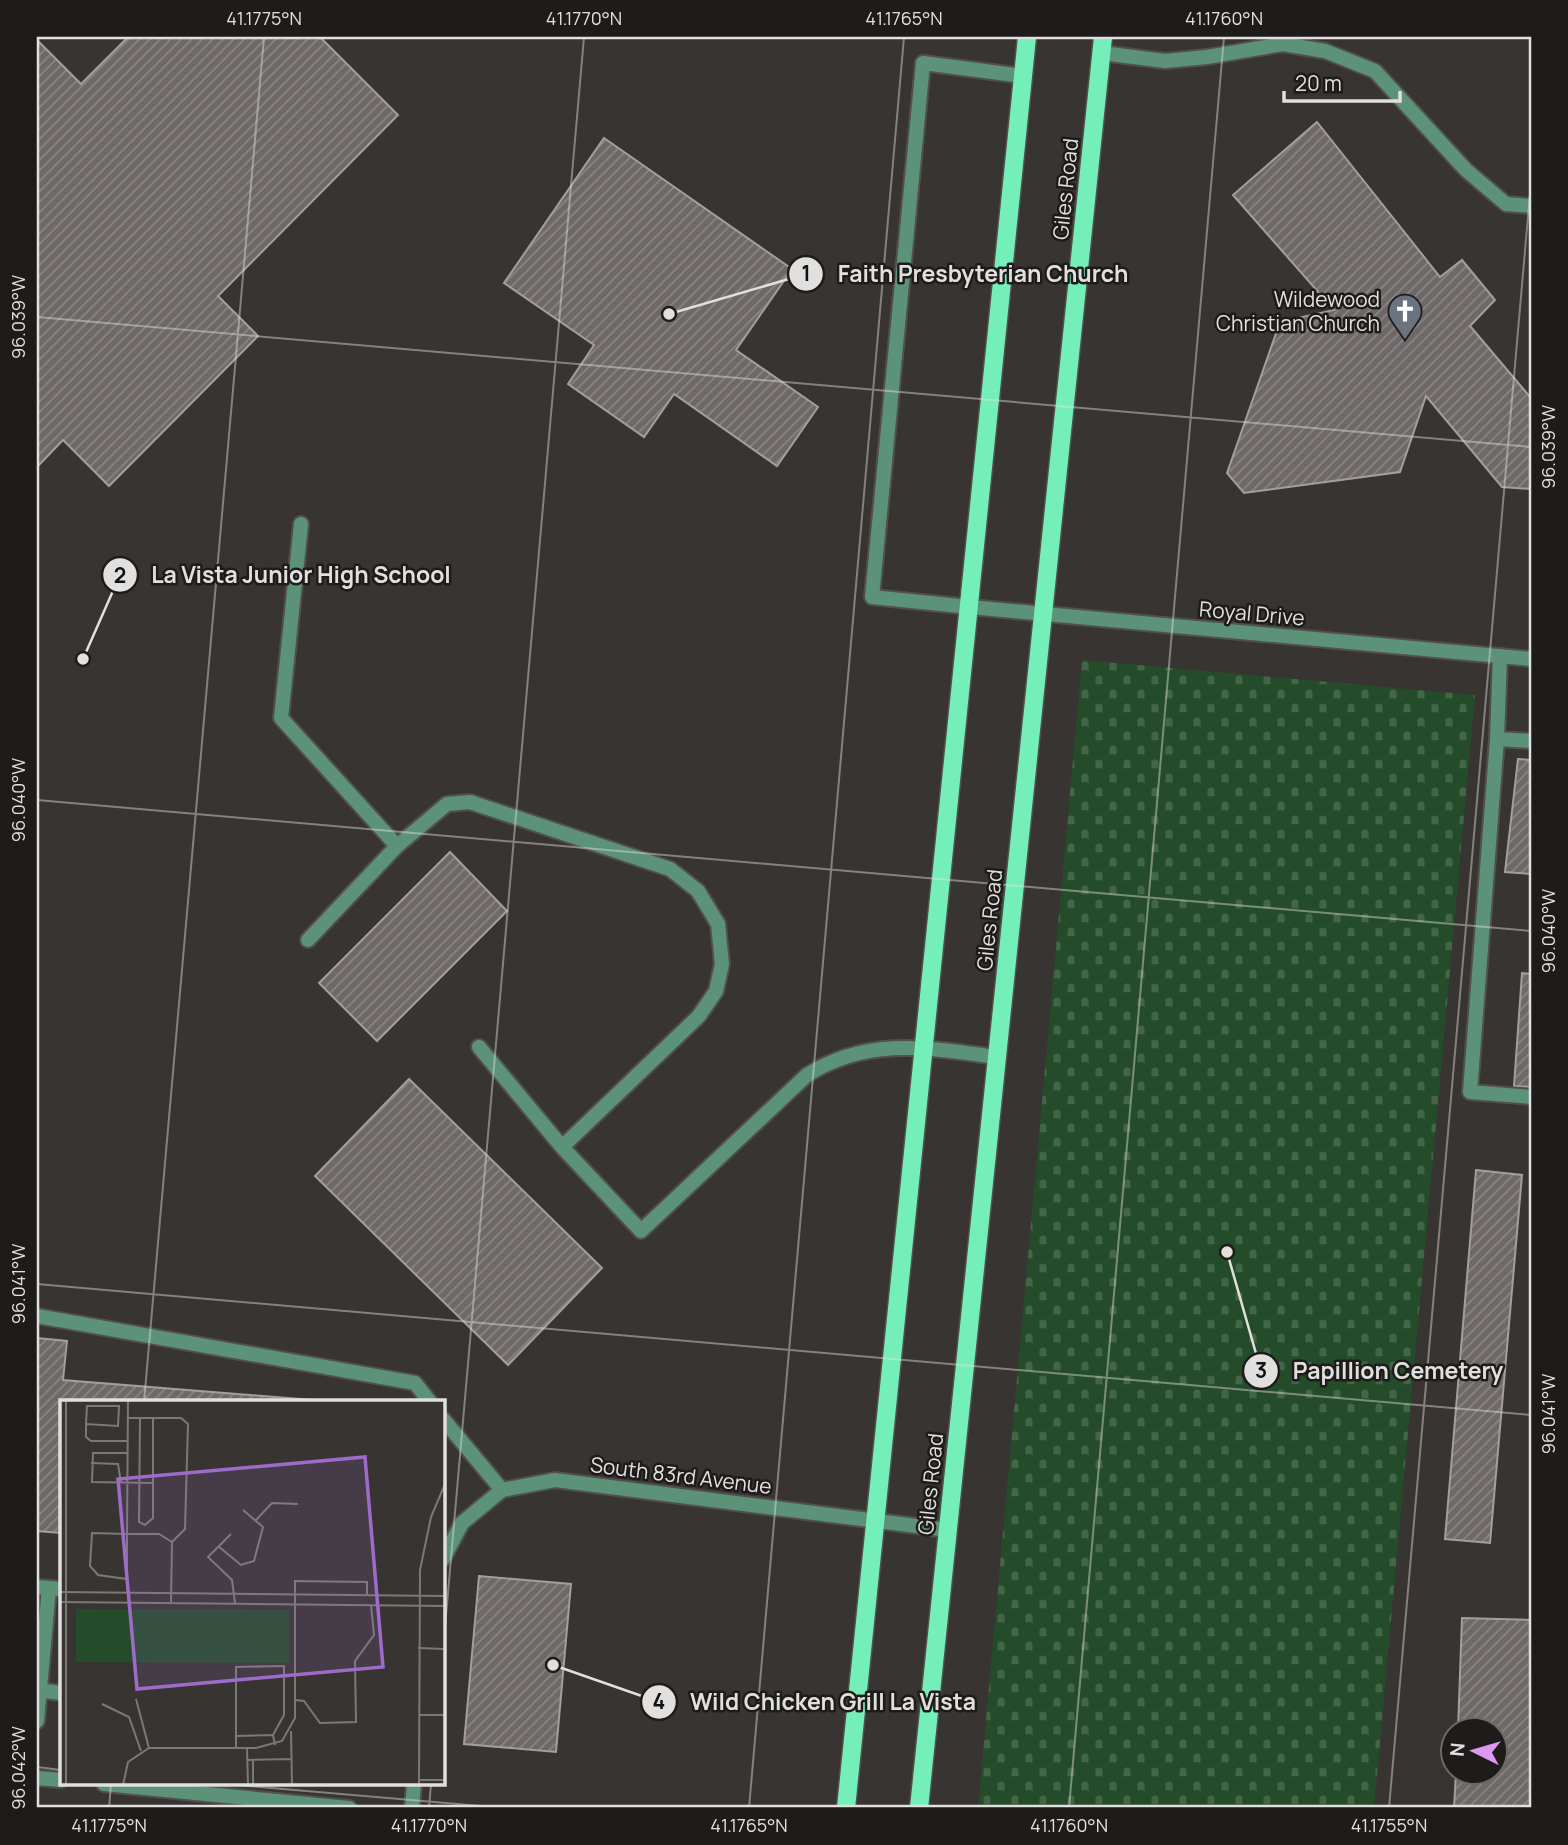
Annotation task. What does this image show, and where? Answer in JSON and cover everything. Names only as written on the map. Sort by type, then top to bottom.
[{"type":"main road","points":[[846,1808],[1027,37]]},
{"type":"main road","name":"Giles Road","points":[[919,1808],[1102,45]]},
{"type":"street","points":[[1102,45],[1165,61],[1283,44],[1325,51],[1375,71],[1466,170],[1506,204],[1531,206]]},
{"type":"street","name":"Royal Drive","points":[[1023,76],[923,63],[872,597],[1531,659]]},
{"type":"street","points":[[301,524],[281,718],[397,846]]},
{"type":"street","points":[[1500,656],[1497,739],[1470,1092],[1531,1097]]},
{"type":"street","points":[[1497,739],[1531,741]]},
{"type":"street","points":[[308,940],[397,846],[447,804],[470,802],[670,869],[698,891],[718,924],[722,964],[716,991],[699,1016],[562,1147]]},
{"type":"street","points":[[479,1047],[562,1147],[641,1231],[807,1074],[839,1058],[899,1046],[997,1057]]},
{"type":"street","points":[[37,1316],[415,1383],[428,1400]]},
{"type":"street","points":[[444,1420],[502,1490]]},
{"type":"street","name":"South 83rd Avenue","points":[[444,1557],[461,1523],[502,1490],[555,1480],[948,1530]]},
{"type":"street","points":[[37,1721],[49,1588]]},
{"type":"street","points":[[38,1691],[60,1693]]},
{"type":"street","points":[[37,1778],[60,1780]]},
{"type":"street","points":[[124,1786],[349,1808]]},
{"type":"street","points":[[412,1808],[414,1786]]},
{"type":"green space","points":[[1082,660],[1475,695],[1374,1808],[978,1808]]},
{"type":"building","points":[[128,37],[320,37],[398,115],[218,296],[258,336],[109,486],[63,440],[37,467],[37,40],[81,84]]},
{"type":"building","points":[[1317,122],[1440,277],[1462,260],[1495,300],[1470,326],[1531,398],[1531,489],[1502,487],[1426,396],[1400,472],[1244,493],[1227,473],[1280,322],[1334,310],[1233,195]]},
{"type":"building","points":[[604,138],[792,269],[736,350],[818,407],[777,466],[674,394],[644,437],[568,384],[594,345],[504,283]]},
{"type":"building","points":[[1518,759],[1531,760],[1531,874],[1505,872]]},
{"type":"building","points":[[450,852],[507,911],[377,1041],[319,983]]},
{"type":"building","points":[[1522,973],[1531,974],[1531,1087],[1514,1086]]},
{"type":"building","points":[[409,1079],[602,1268],[508,1365],[315,1176]]},
{"type":"building","points":[[1476,1170],[1522,1175],[1490,1543],[1445,1539]]},
{"type":"building","points":[[37,1338],[67,1341],[63,1380],[312,1400],[60,1400],[60,1533],[37,1531]]},
{"type":"building","points":[[479,1576],[571,1584],[556,1752],[464,1744]]},
{"type":"building","points":[[1462,1618],[1531,1620],[1531,1808],[1454,1808],[1455,1786],[1508,1786],[1508,1716],[1458,1716]]},
{"type":"place","name":"Faith Presbyterian Church","points":[[669,314]]},
{"type":"place","name":"Wildewood Christian Church","points":[[1405,341]]},
{"type":"place","name":"La Vista Junior High School","points":[[83,659]]},
{"type":"place","name":"Papillion Cemetery","points":[[1227,1252]]},
{"type":"place","name":"Wild Chicken Grill La Vista","points":[[553,1665]]}]
